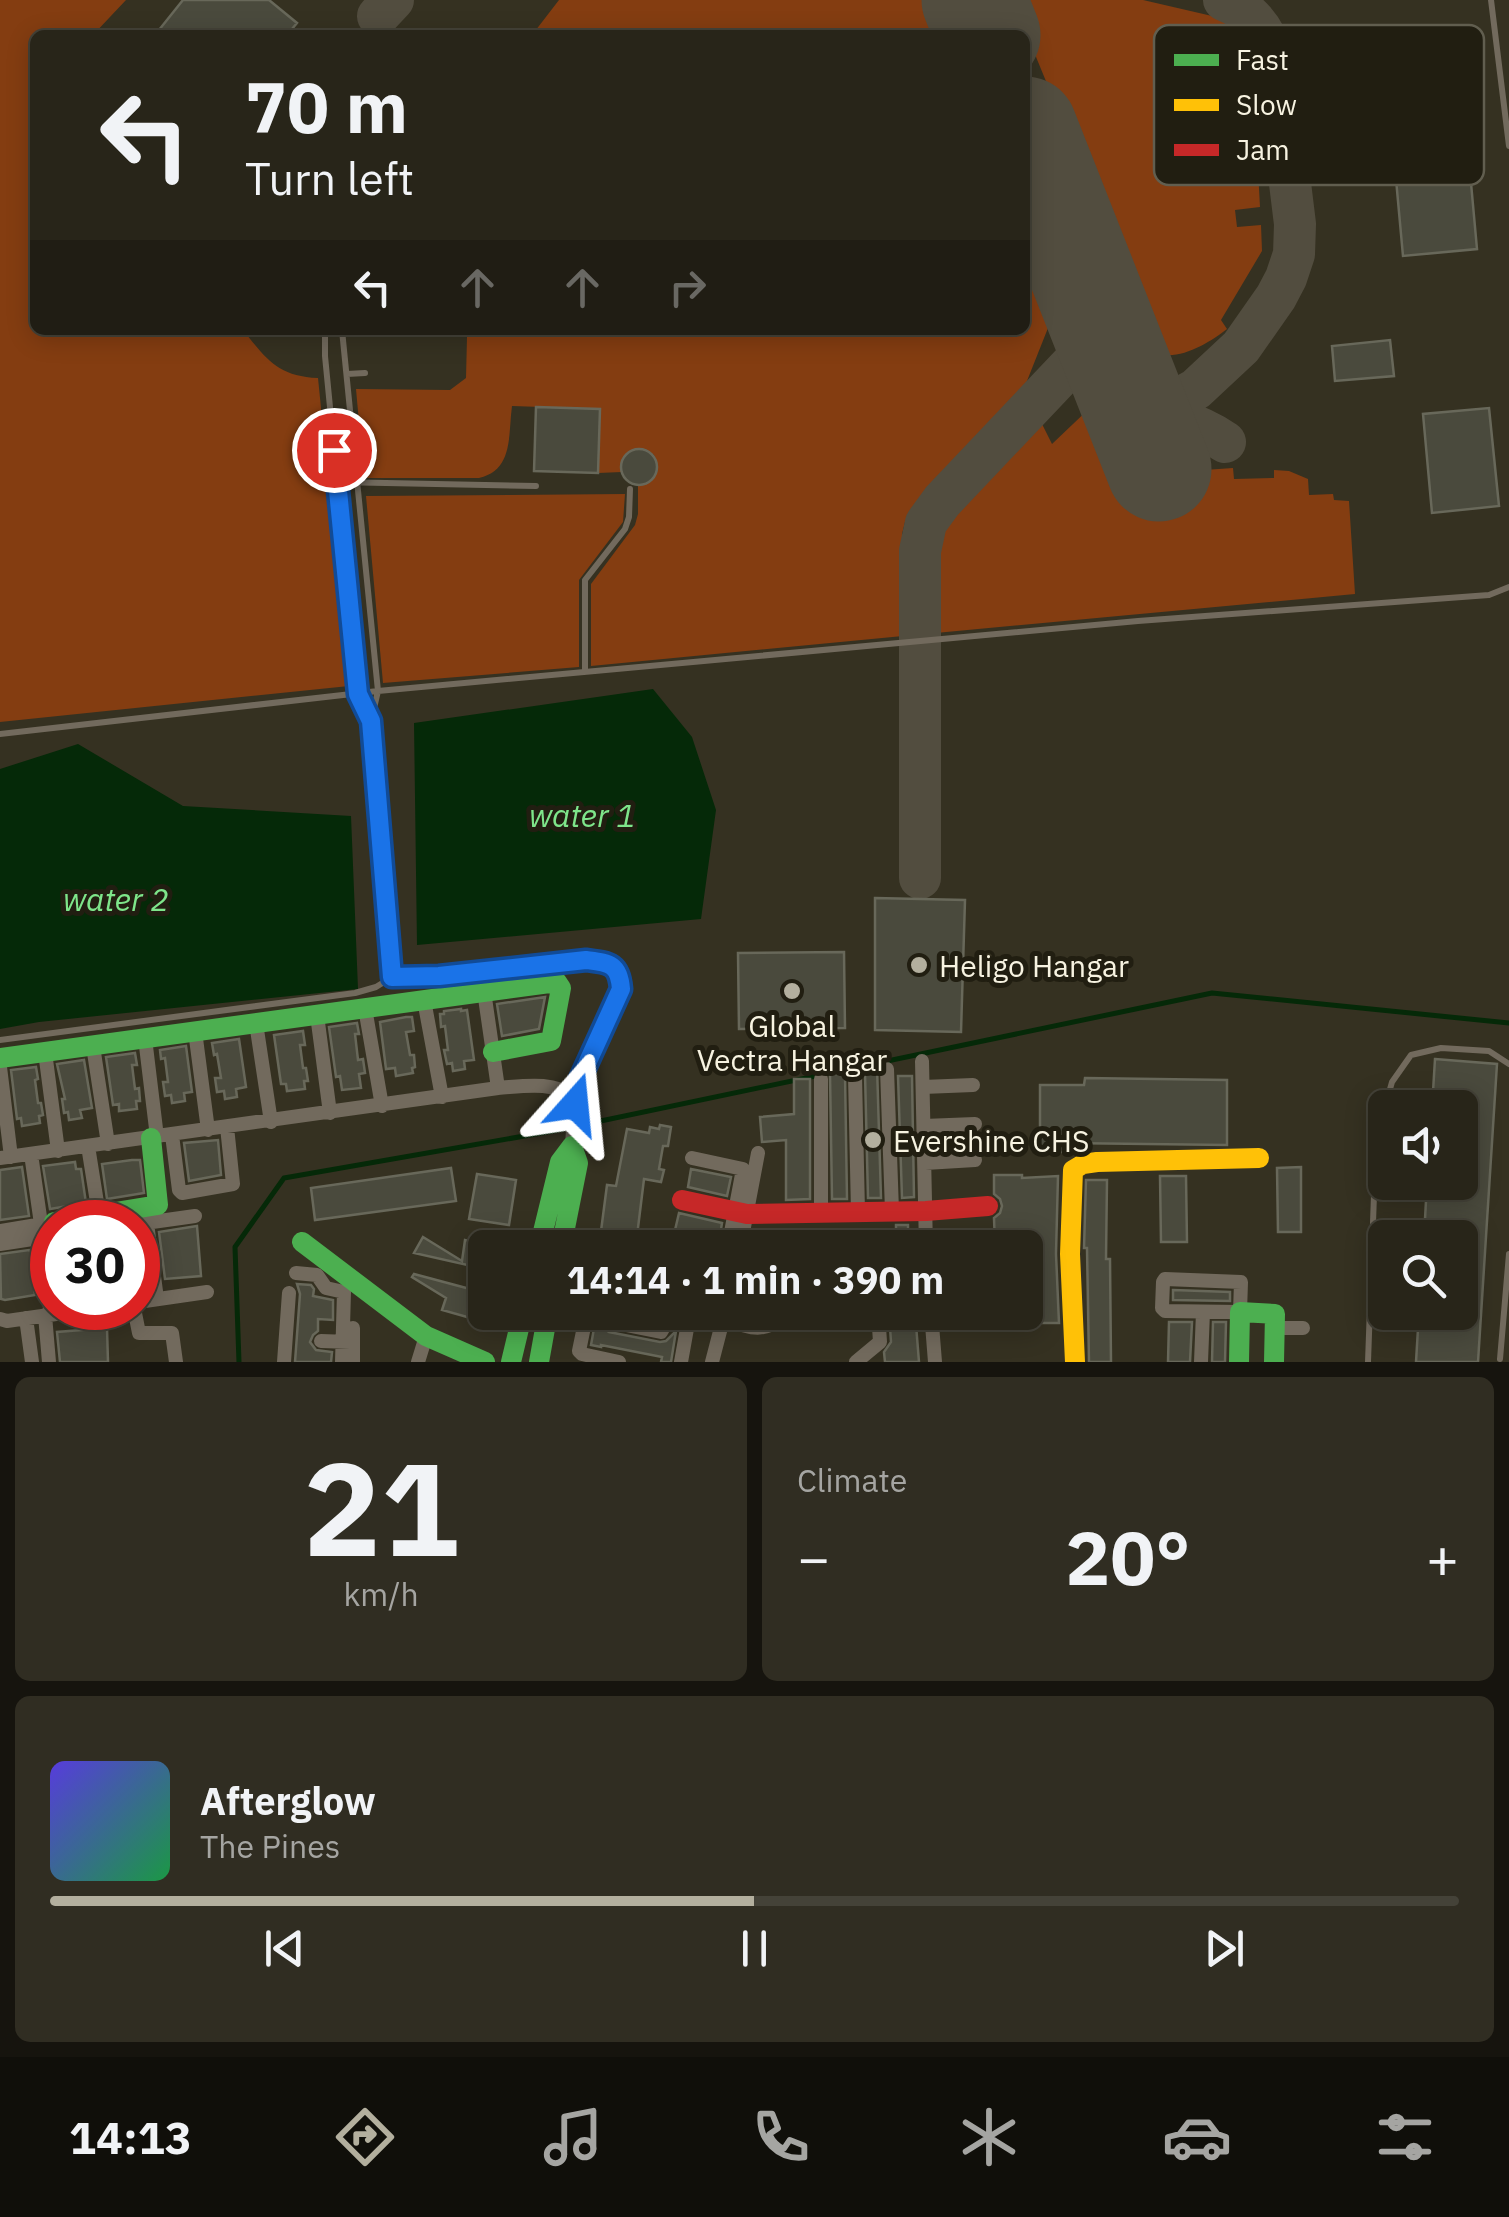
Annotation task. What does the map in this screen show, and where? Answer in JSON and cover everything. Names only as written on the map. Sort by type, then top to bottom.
[{"type":"street","points":[[0,1058],[557,982],[561,988],[551,1041],[493,1052]]},
{"type":"street","points":[[484,991],[498,1088]]},
{"type":"street","points":[[424,1000],[442,1097]]},
{"type":"street","points":[[366,1008],[382,1106]]},
{"type":"street","points":[[317,1015],[330,1113]]},
{"type":"street","points":[[256,1023],[270,1122]]},
{"type":"street","points":[[195,1031],[208,1130]]},
{"type":"street","points":[[145,1038],[160,1137],[160,1200]]},
{"type":"street","points":[[93,1046],[108,1144]]},
{"type":"street","points":[[45,1052],[58,1150]]},
{"type":"street","points":[[922,1061],[926,1230]]},
{"type":"street","points":[[0,1067],[5,1158],[498,1088],[562,1088],[575,1101],[573,1142],[578,1164],[555,1230]]},
{"type":"street","points":[[887,1069],[892,1212]]},
{"type":"street","points":[[855,1076],[858,1212]]},
{"type":"street","points":[[821,1213],[822,1079]]},
{"type":"street","points":[[923,1087],[973,1085]]},
{"type":"street","points":[[924,1126],[975,1124]]},
{"type":"street","points":[[160,1137],[182,1193],[233,1184],[227,1128]]},
{"type":"street","points":[[88,1146],[97,1200]]},
{"type":"street","points":[[735,1230],[758,1153]]},
{"type":"street","points":[[31,1154],[41,1200]]},
{"type":"street","points":[[692,1158],[742,1168],[741,1230]]},
{"type":"street","points":[[1075,1362],[1070,1254],[1073,1170],[1096,1162],[1259,1158]]},
{"type":"street","points":[[925,1162],[975,1160]]},
{"type":"street","points":[[682,1200],[741,1213],[892,1212],[988,1206]]},
{"type":"street","points":[[160,1221],[195,1216]]},
{"type":"street","points":[[0,1231],[30,1230]]},
{"type":"street","points":[[0,1244],[30,1235]]},
{"type":"street","points":[[302,1242],[426,1336],[485,1362]]},
{"type":"street","points":[[296,1273],[318,1274],[326,1288],[344,1292],[353,1362]]},
{"type":"street","points":[[1238,1362],[1240,1312],[1241,1282],[1163,1280],[1162,1310],[1203,1312],[1240,1312],[1274,1313],[1274,1362]]},
{"type":"street","points":[[342,1362],[348,1342],[352,1282]]},
{"type":"street","points":[[160,1299],[207,1292]]},
{"type":"street","points":[[284,1362],[289,1293]]},
{"type":"street","points":[[1201,1362],[1203,1312]]},
{"type":"street","points":[[0,1320],[30,1317]]},
{"type":"street","points":[[26,1318],[32,1362]]},
{"type":"street","points":[[1274,1328],[1303,1328]]},
{"type":"street","points":[[48,1330],[49,1362]]},
{"type":"street","points":[[138,1330],[172,1332],[176,1362]]},
{"type":"street","points":[[512,1362],[520,1330]]},
{"type":"street","points":[[539,1362],[545,1330]]},
{"type":"street","points":[[584,1330],[580,1353],[619,1362]]},
{"type":"street","points":[[681,1362],[687,1330]]},
{"type":"street","points":[[712,1362],[721,1330]]},
{"type":"street","points":[[856,1362],[880,1342],[879,1330]]},
{"type":"street","points":[[933,1330],[935,1362]]},
{"type":"street","points":[[418,1362],[426,1336]]},
{"type":"street","points":[[321,1341],[348,1342]]},
{"type":"lane","points":[[1491,0],[1509,146]]},
{"type":"lane","points":[[325,335],[358,694],[371,721]]},
{"type":"lane","points":[[343,335],[378,691],[371,721],[392,977]]},
{"type":"lane","points":[[347,374],[365,373]]},
{"type":"lane","points":[[336,482],[536,486]]},
{"type":"lane","points":[[585,672],[585,580],[628,524],[630,489]]},
{"type":"lane","points":[[0,734],[378,691],[1138,621],[1489,595],[1509,587]]},
{"type":"lane","points":[[0,1040],[355,994],[392,977],[439,976],[586,960],[608,963],[620,977],[621,989],[575,1090],[575,1101]]},
{"type":"lane","points":[[1368,1362],[1376,1139],[1392,1082],[1411,1055],[1441,1048],[1490,1051],[1509,1064]]},
{"type":"lane","points":[[1500,1359],[1509,1254]]},
{"type":"shaded area","points":[[0,0],[126,0],[98,30],[30,30],[30,335],[247,335],[283,370],[318,378],[349,686],[0,722]]},
{"type":"shaded area","points":[[559,0],[924,0],[937,30],[536,30]]},
{"type":"shaded area","points":[[1021,0],[1143,0],[1237,25],[1154,25],[1154,185],[1259,185],[1260,207],[1235,210],[1237,227],[1261,225],[1262,251],[1221,320],[1227,329],[1210,341],[1178,354],[1157,353],[1148,348],[1077,151],[1083,139],[1075,116],[1057,108],[1030,42],[1030,30],[1025,30],[1020,18]]},
{"type":"shaded area","points":[[1030,253],[1050,312],[1048,328],[1023,391],[917,502],[905,522],[903,636],[591,666],[591,584],[635,525],[638,485],[651,481],[658,470],[654,455],[636,450],[623,459],[622,472],[598,473],[600,409],[512,406],[504,459],[490,474],[479,478],[364,478],[356,389],[450,390],[466,378],[467,337],[1030,335]]},
{"type":"shaded area","points":[[1094,404],[1130,495],[1190,471],[1233,468],[1234,479],[1274,478],[1274,470],[1289,471],[1308,479],[1309,495],[1333,494],[1334,500],[1349,501],[1355,594],[925,634],[929,538],[945,506],[1037,414],[1052,444]]},
{"type":"shaded area","points":[[625,494],[623,522],[579,580],[579,667],[383,683],[366,496]]},
{"type":"water","name":"water 1","points":[[653,689],[692,737],[716,810],[701,919],[417,945],[414,723]]},
{"type":"water","name":"water 2","points":[[78,744],[183,806],[351,816],[358,989],[0,1029],[0,769]]},
{"type":"building","points":[[183,0],[269,0],[297,23],[291,30],[159,30]]},
{"type":"building","points":[[1397,185],[1471,185],[1477,249],[1403,256]]},
{"type":"building","points":[[1390,340],[1394,376],[1335,381],[1332,346]]},
{"type":"building","points":[[536,407],[600,409],[598,473],[534,471]]},
{"type":"building","points":[[1489,408],[1499,506],[1432,513],[1423,414]]},
{"type":"building","points":[[639,449],[652,454],[657,467],[652,480],[639,485],[626,480],[621,467],[626,454]]},
{"type":"building","name":"Heligo Hangar","points":[[875,898],[965,900],[961,1032],[875,1030]]},
{"type":"building","name":"Global Vectra Hangar","points":[[844,952],[845,1028],[739,1029],[738,953]]},
{"type":"building","points":[[545,997],[539,1029],[502,1036],[497,1004]]},
{"type":"building","points":[[467,1010],[474,1060],[464,1061],[465,1069],[453,1071],[452,1063],[447,1064],[445,1026],[441,1027],[440,1014]]},
{"type":"building","points":[[412,1017],[414,1031],[406,1032],[415,1067],[413,1073],[396,1076],[395,1068],[386,1069],[380,1022]]},
{"type":"building","points":[[357,1023],[358,1060],[363,1059],[365,1073],[359,1074],[361,1088],[342,1090],[340,1076],[336,1077],[329,1027]]},
{"type":"building","points":[[303,1031],[305,1045],[300,1045],[308,1081],[304,1081],[305,1089],[287,1091],[286,1084],[281,1084],[274,1035]]},
{"type":"building","points":[[239,1039],[246,1087],[236,1089],[237,1097],[225,1099],[224,1091],[217,1092],[215,1078],[221,1078],[212,1043]]},
{"type":"building","points":[[186,1046],[192,1092],[184,1093],[185,1101],[172,1103],[171,1095],[165,1096],[163,1082],[168,1082],[160,1050]]},
{"type":"building","points":[[135,1053],[137,1065],[132,1065],[140,1101],[136,1101],[137,1109],[119,1111],[119,1104],[113,1105],[106,1057]]},
{"type":"building","points":[[1435,1059],[1497,1064],[1478,1362],[1416,1362],[1418,1330],[1478,1330],[1478,1220],[1425,1220],[1426,1200],[1478,1200],[1478,1090],[1433,1090]]},
{"type":"building","points":[[84,1060],[92,1108],[80,1110],[82,1118],[69,1120],[68,1112],[64,1113],[57,1064]]},
{"type":"building","points":[[871,1066],[877,1066],[881,1198],[868,1198],[865,1073],[871,1073]]},
{"type":"building","points":[[36,1067],[38,1103],[43,1115],[39,1116],[40,1123],[22,1126],[21,1118],[17,1119],[11,1070]]},
{"type":"building","points":[[830,1074],[845,1074],[847,1199],[832,1199]]},
{"type":"building","points":[[898,1076],[912,1076],[914,1197],[902,1198]]},
{"type":"building","points":[[1085,1078],[1227,1080],[1227,1145],[1065,1143],[1065,1152],[1040,1152],[1040,1085],[1084,1085]]},
{"type":"building","points":[[794,1079],[810,1079],[810,1199],[786,1200],[786,1140],[762,1142],[760,1117],[794,1114]]},
{"type":"building","points":[[660,1125],[671,1127],[659,1169],[664,1170],[661,1182],[644,1179],[638,1230],[601,1230],[607,1185],[616,1186],[627,1129],[649,1133],[650,1127],[659,1129]]},
{"type":"building","points":[[218,1140],[221,1175],[189,1181],[184,1143]]},
{"type":"building","points":[[140,1160],[144,1193],[107,1199],[102,1164]]},
{"type":"building","points":[[75,1162],[76,1169],[81,1169],[86,1200],[49,1200],[43,1166]]},
{"type":"building","points":[[22,1167],[29,1216],[0,1220],[0,1170]]},
{"type":"building","points":[[1301,1167],[1301,1232],[1278,1232],[1277,1168]]},
{"type":"building","points":[[451,1168],[456,1201],[315,1220],[311,1188]]},
{"type":"building","points":[[691,1169],[731,1177],[727,1196],[688,1187]]},
{"type":"building","points":[[477,1174],[516,1180],[509,1225],[469,1219]]},
{"type":"building","points":[[994,1175],[1058,1176],[1059,1323],[1043,1323],[1043,1230],[994,1230],[994,1218],[1002,1206],[994,1194]]},
{"type":"building","points":[[1160,1176],[1186,1176],[1187,1242],[1161,1242]]},
{"type":"building","points":[[1086,1180],[1107,1180],[1111,1362],[1089,1362],[1084,1248]]},
{"type":"building","points":[[679,1213],[722,1223],[721,1230],[675,1230]]},
{"type":"building","points":[[197,1226],[201,1276],[165,1279],[160,1232]]},
{"type":"building","points":[[423,1237],[462,1261],[465,1240],[468,1241],[468,1265],[414,1253]]},
{"type":"building","points":[[30,1251],[30,1296],[1,1299],[0,1254]]},
{"type":"building","points":[[414,1274],[468,1288],[468,1317],[442,1310],[446,1298],[412,1277]]},
{"type":"building","points":[[297,1284],[311,1285],[313,1296],[333,1300],[333,1320],[318,1319],[318,1331],[310,1342],[316,1350],[332,1352],[331,1362],[295,1362],[300,1294]]},
{"type":"building","points":[[1173,1290],[1230,1292],[1230,1301],[1173,1300]]},
{"type":"building","points":[[1169,1322],[1192,1322],[1190,1362],[1168,1362]]},
{"type":"building","points":[[1213,1322],[1226,1322],[1225,1362],[1212,1362]]},
{"type":"building","points":[[107,1330],[108,1362],[60,1362],[57,1332]]},
{"type":"building","points":[[594,1330],[660,1342],[676,1331],[671,1362],[661,1362],[662,1357],[591,1345]]},
{"type":"building","points":[[890,1330],[916,1330],[919,1362],[885,1362],[884,1352],[891,1342]]},
{"type":"waterway","points":[[239,1362],[235,1247],[284,1178],[553,1131],[1212,993],[1509,1023]]},
{"type":"taxiway","points":[[378,16],[393,0]]},
{"type":"taxiway","points":[[977,6],[978,0]]},
{"type":"taxiway","points":[[1224,0],[1243,10],[1258,25]]},
{"type":"taxiway","points":[[1140,420],[1196,389],[1241,347],[1276,297],[1294,254],[1290,185]]},
{"type":"taxiway","points":[[920,878],[920,551],[926,523],[942,501],[1104,330]]},
{"type":"taxiway","points":[[1140,420],[1184,423],[1225,442]]},
{"type":"runway","points":[[974,0],[986,30]]},
{"type":"runway","points":[[1030,142],[1159,469]]},
{"type":"traffic: fast","points":[[0,1058],[557,982],[561,988],[551,1041],[493,1052]]},
{"type":"traffic: fast","points":[[151,1138],[157,1200]]},
{"type":"traffic: fast","points":[[543,1230],[560,1162],[572,1146]]},
{"type":"traffic: fast","points":[[565,1230],[578,1163],[572,1146]]},
{"type":"traffic: fast","points":[[302,1242],[426,1336],[485,1362]]},
{"type":"traffic: fast","points":[[1239,1362],[1240,1312],[1275,1314],[1274,1362]]},
{"type":"traffic: fast","points":[[511,1362],[519,1330]]},
{"type":"traffic: fast","points":[[539,1362],[545,1330]]},
{"type":"traffic: slow","points":[[1075,1362],[1070,1254],[1073,1170],[1097,1162],[1259,1158]]},
{"type":"traffic: jam","points":[[682,1200],[747,1214],[988,1206]]},
{"type":"place","name":"Heligo Hangar","points":[[919,965]]},
{"type":"place","name":"Global Vectra Hangar","points":[[792,991]]},
{"type":"place","name":"Evershine CHS","points":[[873,1140]]},
{"type":"route","points":[[334,450],[358,694],[371,721],[392,977],[439,976],[586,960],[608,963],[620,977],[621,989],[575,1090],[575,1104]]}]
